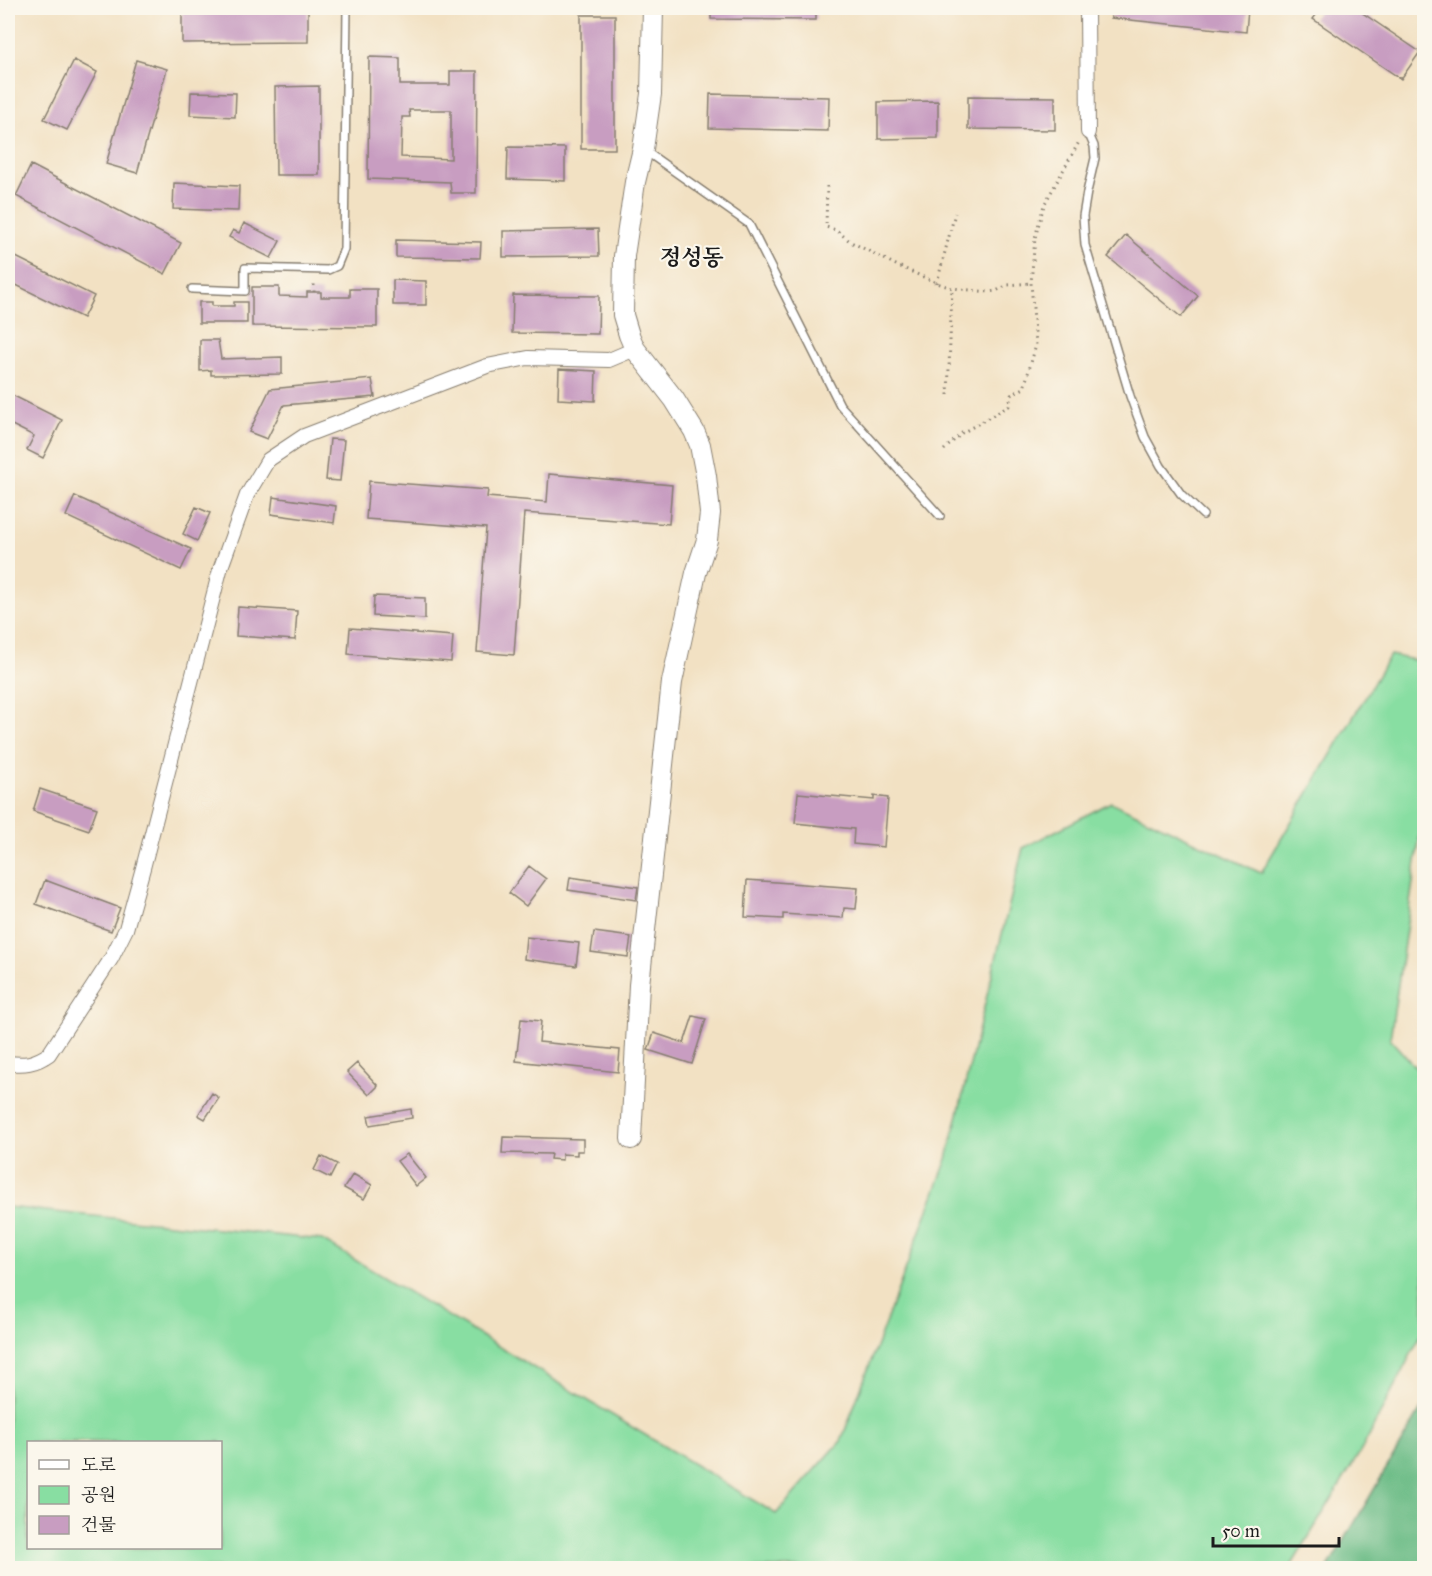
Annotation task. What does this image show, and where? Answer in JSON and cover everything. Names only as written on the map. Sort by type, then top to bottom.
[{"type":"street","points":[[631,1138],[639,985],[672,682],[696,573],[708,540],[710,513],[706,476],[694,431],[674,399],[635,349],[623,315],[623,274],[630,211],[643,149],[651,94],[653,8]]},
{"type":"street","points":[[1087,8],[1088,132]]},
{"type":"street","points":[[8,1064],[23,1065],[37,1062],[49,1054],[111,959],[126,928],[220,570],[247,495],[268,460],[304,436],[487,366],[528,358],[609,360],[635,349]]},
{"type":"lane","points":[[192,290],[244,291],[245,268],[328,270],[337,266],[342,258],[344,249],[347,8]]},
{"type":"lane","points":[[1088,132],[1094,146],[1095,158],[1083,216],[1085,244],[1130,396],[1145,437],[1161,466],[1181,494],[1203,516]]},
{"type":"lane","points":[[643,149],[749,224],[840,405],[940,516]]},
{"type":"path","points":[[944,450],[962,433],[1009,406],[1011,394],[1024,388],[1036,345],[1031,283],[1035,238],[1044,205],[1075,149],[1088,132]]},
{"type":"path","points":[[827,186],[826,227],[837,230],[851,242],[937,283],[952,288],[989,292],[1008,285],[1031,283]]},
{"type":"path","points":[[937,283],[955,213]]},
{"type":"path","points":[[948,395],[952,288]]},
{"type":"green space","points":[[1390,655],[1424,662],[1424,807],[1390,1039],[1424,1077],[1424,1329],[1362,1449],[1290,1568],[8,1568],[8,1207],[322,1240],[776,1514],[841,1441],[947,1159],[1023,848],[1111,802],[1261,873]]},
{"type":"green space","points":[[1424,1404],[1424,1568],[1328,1568]]},
{"type":"building","points":[[182,8],[308,8],[308,42],[182,43]]},
{"type":"building","points":[[711,8],[816,8],[816,20],[711,19]]},
{"type":"building","points":[[1112,8],[1248,9],[1246,32],[1111,18]]},
{"type":"building","points":[[1321,8],[1355,8],[1420,52],[1401,79],[1313,19]]},
{"type":"building","points":[[581,15],[615,15],[615,149],[581,149]]},
{"type":"building","points":[[369,57],[400,58],[400,85],[450,85],[450,71],[477,71],[476,193],[451,193],[450,182],[368,179]],"holes":[[[409,110],[451,110],[451,159],[401,157],[402,117],[410,117]]]},
{"type":"building","points":[[74,60],[97,72],[67,130],[44,119]]},
{"type":"building","points":[[136,60],[167,69],[137,173],[106,164]]},
{"type":"building","points":[[319,86],[319,175],[276,175],[275,87]]},
{"type":"building","points":[[191,92],[236,93],[235,117],[190,115]]},
{"type":"building","points":[[710,94],[829,97],[828,131],[709,128]]},
{"type":"building","points":[[968,96],[1055,97],[1055,130],[968,129]]},
{"type":"building","points":[[938,101],[938,138],[878,139],[878,102]]},
{"type":"building","points":[[508,147],[565,148],[565,181],[507,179]]},
{"type":"building","points":[[31,165],[181,243],[165,274],[16,196]]},
{"type":"building","points":[[174,183],[239,186],[238,211],[173,209]]},
{"type":"building","points":[[244,223],[280,241],[271,258],[229,237],[233,230],[239,233]]},
{"type":"building","points":[[598,229],[599,256],[503,257],[503,231]]},
{"type":"building","points":[[1126,235],[1198,296],[1181,317],[1108,257]]},
{"type":"building","points":[[396,240],[481,242],[480,258],[396,257]]},
{"type":"building","points":[[8,253],[94,296],[83,318],[8,281]]},
{"type":"building","points":[[393,280],[426,281],[426,305],[393,305]]},
{"type":"building","points":[[252,287],[279,287],[279,296],[307,297],[307,292],[321,292],[321,297],[350,297],[350,289],[377,289],[377,327],[252,326]]},
{"type":"building","points":[[513,295],[599,296],[598,334],[512,333]]},
{"type":"building","points":[[199,302],[212,302],[212,306],[234,306],[234,302],[247,302],[247,323],[199,323]]},
{"type":"building","points":[[200,340],[218,340],[221,359],[282,357],[282,374],[211,375],[211,370],[200,371]]},
{"type":"building","points":[[559,369],[596,371],[595,401],[558,399]]},
{"type":"building","points":[[372,379],[375,397],[284,405],[267,439],[249,432],[270,389]]},
{"type":"building","points":[[8,393],[62,420],[43,458],[27,450],[34,436],[8,423]]},
{"type":"building","points":[[330,439],[344,440],[340,481],[326,480]]},
{"type":"building","points":[[549,474],[672,485],[669,524],[524,513],[514,655],[477,652],[486,528],[366,519],[369,481],[488,490],[487,497],[547,502]]},
{"type":"building","points":[[75,496],[191,549],[181,570],[66,516]]},
{"type":"building","points":[[273,497],[336,506],[334,523],[271,514]]},
{"type":"building","points":[[196,507],[210,513],[197,541],[183,534]]},
{"type":"building","points":[[374,596],[425,598],[425,619],[373,616]]},
{"type":"building","points":[[238,607],[297,611],[295,640],[236,636]]},
{"type":"building","points":[[350,628],[453,636],[451,662],[348,654]]},
{"type":"building","points":[[40,789],[97,808],[89,830],[33,811]]},
{"type":"building","points":[[798,793],[874,800],[874,796],[888,798],[884,847],[853,844],[854,829],[795,823]]},
{"type":"building","points":[[529,866],[546,879],[526,906],[509,893]]},
{"type":"building","points":[[570,877],[638,887],[636,900],[568,890]]},
{"type":"building","points":[[45,880],[120,908],[111,931],[36,904]]},
{"type":"building","points":[[747,880],[858,888],[856,909],[844,908],[843,918],[783,914],[783,919],[745,917]]},
{"type":"building","points":[[594,932],[631,937],[628,957],[591,952]]},
{"type":"building","points":[[526,937],[579,943],[576,966],[524,959]]},
{"type":"building","points":[[693,1016],[706,1019],[692,1064],[648,1050],[654,1033],[684,1043]]},
{"type":"building","points":[[521,1019],[541,1021],[539,1042],[620,1050],[618,1072],[516,1061]]},
{"type":"building","points":[[357,1063],[378,1086],[369,1095],[347,1072]]},
{"type":"building","points":[[212,1093],[219,1098],[205,1119],[198,1115]]},
{"type":"building","points":[[411,1109],[412,1118],[370,1125],[368,1116]]},
{"type":"building","points":[[503,1137],[583,1139],[583,1151],[577,1151],[577,1155],[562,1154],[562,1160],[550,1159],[551,1154],[502,1153]]},
{"type":"building","points":[[407,1154],[426,1178],[416,1186],[397,1161]]},
{"type":"building","points":[[321,1156],[337,1164],[330,1178],[314,1170]]},
{"type":"building","points":[[353,1174],[372,1185],[364,1199],[344,1188]]},
{"type":"district","name":"정성동","points":[[692,257]]}]
